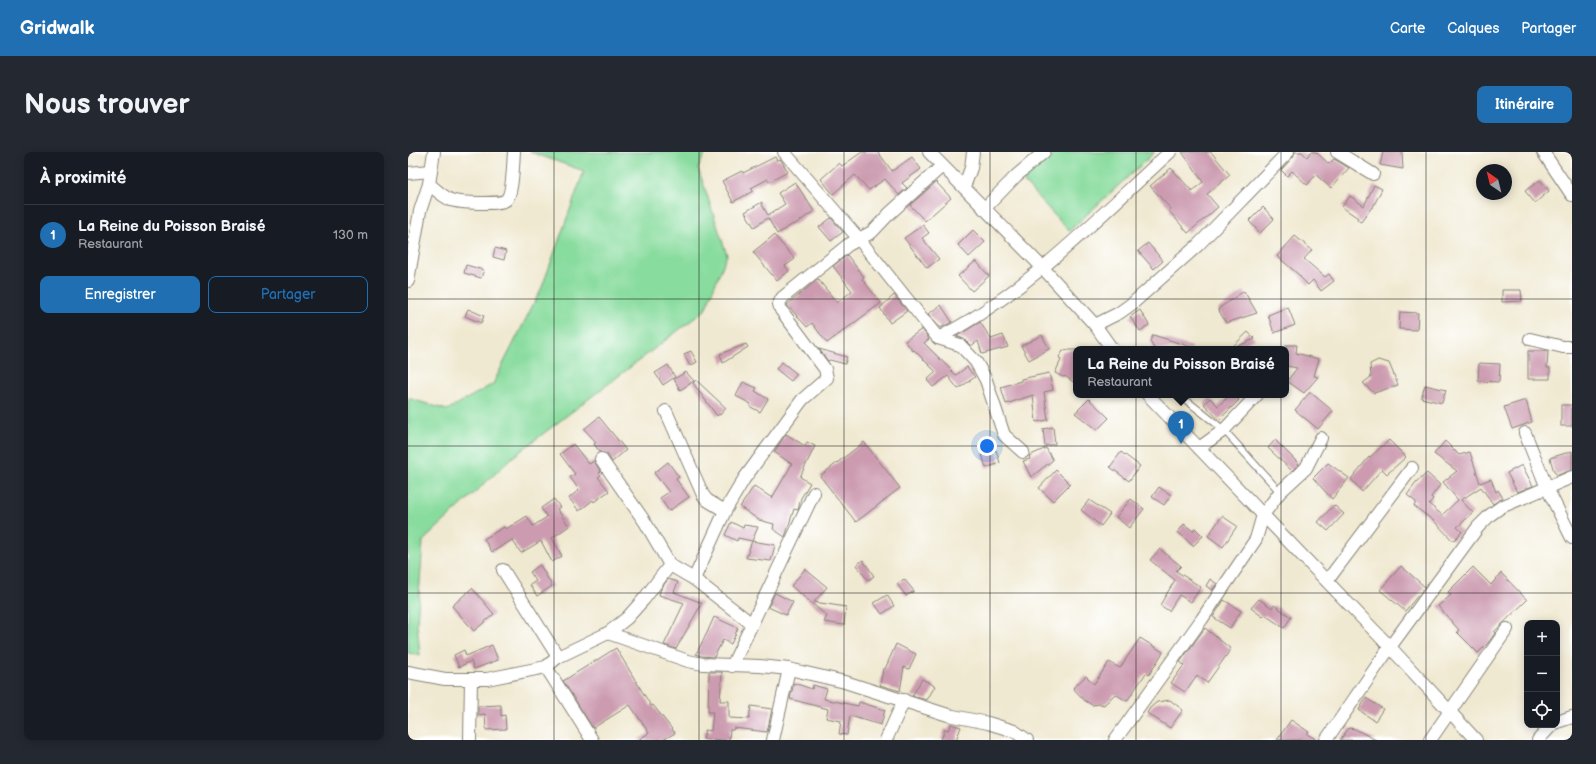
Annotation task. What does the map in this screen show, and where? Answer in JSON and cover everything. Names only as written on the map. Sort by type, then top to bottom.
[{"type":"street","points":[[408,281],[420,211],[429,184],[434,152]]},
{"type":"street","points":[[429,184],[443,196],[452,201],[499,203],[506,200],[510,193],[514,152]]},
{"type":"street","points":[[784,152],[859,239],[938,338],[960,345],[976,362],[986,380],[1004,435],[1024,452]]},
{"type":"street","points":[[929,152],[1042,267],[1094,325],[1110,346]]},
{"type":"street","points":[[964,187],[971,168],[973,152]]},
{"type":"street","points":[[984,209],[1016,176],[1044,152]]},
{"type":"street","points":[[938,338],[959,327],[1000,300],[1080,237],[1170,152]]},
{"type":"street","points":[[1094,325],[1119,313],[1198,245],[1288,152]]},
{"type":"street","points":[[1337,152],[1373,174]]},
{"type":"street","points":[[1543,152],[1572,195]]},
{"type":"street","points":[[694,579],[725,511],[744,479],[802,400],[827,378],[825,370],[781,310],[779,304],[782,298],[848,245],[872,232],[889,214],[942,166]]},
{"type":"street","points":[[408,173],[431,171]]},
{"type":"street","points":[[1530,339],[1563,347],[1572,347]]},
{"type":"street","points":[[1151,398],[1390,646],[1476,740]]},
{"type":"street","points":[[1199,448],[1224,430],[1254,398]]},
{"type":"street","points":[[666,411],[703,495],[707,500],[725,511]]},
{"type":"street","points":[[1525,433],[1547,488],[1572,538]]},
{"type":"street","points":[[1115,740],[1245,557],[1256,539],[1263,515],[1280,492],[1306,468],[1321,438]]},
{"type":"street","points":[[601,459],[645,522],[670,565],[694,579],[752,624]]},
{"type":"street","points":[[1326,581],[1412,468]]},
{"type":"street","points":[[1326,740],[1390,646],[1478,527],[1501,507],[1572,478]]},
{"type":"street","points":[[732,666],[814,493]]},
{"type":"street","points":[[408,672],[445,679],[487,679],[546,667],[558,657],[608,633],[627,618],[644,599],[670,565]]},
{"type":"street","points":[[502,570],[558,657]]},
{"type":"street","points":[[1430,740],[1507,629]]},
{"type":"street","points":[[608,633],[688,661],[732,666],[760,666],[789,670],[845,682],[948,715],[988,723],[1014,731],[1027,740]]},
{"type":"street","points":[[546,667],[592,740]]},
{"type":"street","points":[[773,740],[789,670]]},
{"type":"street","points":[[470,740],[471,679]]},
{"type":"street","points":[[886,740],[904,700]]},
{"type":"street","points":[[1560,721],[1572,718]]},
{"type":"street","points":[[1538,740],[1549,728]]},
{"type":"lane","points":[[1184,398],[1224,430],[1280,492]]},
{"type":"green space","points":[[530,152],[706,152],[698,168],[727,255],[705,310],[514,456],[423,541],[417,623],[420,655],[408,653],[408,398],[447,410],[493,384],[542,287],[584,171]]},
{"type":"green space","points":[[1056,152],[1155,152],[1069,231],[1023,181]]},
{"type":"building","points":[[862,152],[878,152],[892,171],[912,157],[921,169],[902,183],[907,188],[899,195],[885,179],[869,190],[855,175],[833,194],[821,179],[839,163],[842,166]]},
{"type":"building","points":[[1182,152],[1211,152],[1230,175],[1207,194],[1218,207],[1188,233],[1169,211],[1171,209],[1150,186],[1171,168],[1192,191],[1203,182]]},
{"type":"building","points":[[1295,152],[1302,152],[1307,157],[1311,152],[1316,152],[1329,164],[1334,159],[1349,168],[1331,188],[1316,175],[1307,185],[1292,171],[1287,176],[1281,170],[1293,157]]},
{"type":"building","points":[[1383,152],[1402,152],[1403,169],[1380,165]]},
{"type":"building","points":[[775,157],[777,161],[780,159],[781,160],[788,172],[769,182],[768,179],[751,188],[753,191],[733,202],[722,181],[742,171],[743,173]]},
{"type":"building","points":[[1540,180],[1549,191],[1535,203],[1525,191]]},
{"type":"building","points":[[795,182],[814,211],[794,225],[793,224],[777,234],[768,218],[754,227],[745,212],[762,202],[762,205],[768,215],[785,204],[778,193]]},
{"type":"building","points":[[936,182],[951,198],[925,221],[910,205]]},
{"type":"building","points":[[1374,185],[1382,189],[1373,207],[1361,222],[1357,220],[1358,218],[1342,207],[1350,196],[1364,206]]},
{"type":"building","points":[[1263,207],[1274,219],[1260,233],[1249,221]]},
{"type":"building","points":[[831,218],[843,232],[831,241],[819,227]]},
{"type":"building","points":[[923,225],[929,233],[922,238],[939,259],[927,268],[904,238]]},
{"type":"building","points":[[973,230],[985,242],[969,257],[958,245]]},
{"type":"building","points":[[774,235],[795,259],[785,266],[789,271],[777,281],[753,252]]},
{"type":"building","points":[[1295,236],[1312,250],[1304,259],[1325,277],[1329,274],[1334,281],[1321,291],[1313,280],[1308,285],[1277,256]]},
{"type":"building","points":[[1148,243],[1163,261],[1154,269],[1138,251]]},
{"type":"building","points":[[495,248],[506,251],[504,260],[493,257]]},
{"type":"building","points":[[847,255],[864,277],[862,279],[881,303],[827,343],[812,323],[807,327],[787,305],[818,279],[837,303],[852,291],[833,266]]},
{"type":"building","points":[[976,261],[989,276],[972,291],[958,276]]},
{"type":"building","points":[[466,265],[484,270],[481,278],[464,273]]},
{"type":"building","points":[[1502,290],[1521,290],[1522,301],[1502,302]]},
{"type":"building","points":[[1244,291],[1257,313],[1226,323],[1218,309]]},
{"type":"building","points":[[894,295],[907,311],[890,323],[880,308]]},
{"type":"building","points":[[941,305],[952,322],[940,328],[928,314]]},
{"type":"building","points":[[1288,307],[1295,325],[1274,333],[1268,315]]},
{"type":"building","points":[[468,309],[484,316],[481,323],[465,316]]},
{"type":"building","points":[[1140,310],[1149,325],[1140,331],[1130,317]]},
{"type":"building","points":[[1400,312],[1418,313],[1417,330],[1399,329]]},
{"type":"building","points":[[980,322],[991,339],[1003,335],[1008,347],[982,354],[978,341],[971,346],[965,340],[957,336]]},
{"type":"building","points":[[922,329],[929,339],[924,343],[956,375],[967,367],[975,377],[958,389],[948,376],[933,387],[927,380],[936,372],[914,350],[913,351],[905,341]]},
{"type":"building","points":[[1248,332],[1255,339],[1238,346],[1233,346]]},
{"type":"building","points":[[1042,335],[1049,349],[1029,360],[1021,346]]},
{"type":"building","points":[[1153,335],[1189,346],[1152,346],[1150,341]]},
{"type":"building","points":[[746,344],[748,347],[723,363],[720,354]]},
{"type":"building","points":[[1297,345],[1296,353],[1319,359],[1314,376],[1318,377],[1304,393],[1289,382],[1289,378],[1297,368],[1289,367],[1289,346],[1286,346]]},
{"type":"building","points":[[819,349],[847,357],[845,364],[830,360],[828,361]]},
{"type":"building","points":[[1073,350],[1073,382],[1065,376],[1063,377],[1055,373],[1061,360],[1059,357],[1063,351]]},
{"type":"building","points":[[691,351],[697,362],[690,366],[684,354]]},
{"type":"building","points":[[1528,351],[1548,351],[1547,368],[1550,368],[1550,379],[1528,379]]},
{"type":"building","points":[[1378,360],[1389,363],[1398,385],[1374,393],[1363,383],[1371,377],[1370,364]]},
{"type":"building","points":[[782,362],[797,374],[791,381],[776,369]]},
{"type":"building","points":[[1479,363],[1500,364],[1499,382],[1478,381]]},
{"type":"building","points":[[668,365],[675,377],[663,385],[655,373]]},
{"type":"building","points":[[686,372],[694,381],[680,390],[674,379]]},
{"type":"building","points":[[1049,373],[1053,390],[1044,392],[1048,420],[1036,422],[1033,395],[1006,404],[1001,387],[1021,381],[1021,379]]},
{"type":"building","points":[[696,380],[726,408],[720,415],[719,414],[717,416],[693,383]]},
{"type":"building","points":[[743,382],[757,388],[755,391],[768,399],[760,412],[749,406],[751,404],[736,396]]},
{"type":"building","points":[[1425,385],[1446,390],[1442,403],[1421,398]]},
{"type":"building","points":[[1310,392],[1333,411],[1318,429],[1295,410]]},
{"type":"building","points":[[1210,398],[1218,406],[1227,398],[1237,398],[1239,400],[1219,420],[1204,404]]},
{"type":"building","points":[[1089,399],[1109,418],[1097,430],[1075,413]]},
{"type":"building","points":[[1526,400],[1532,422],[1512,429],[1504,407]]},
{"type":"building","points":[[1561,405],[1572,405],[1572,426],[1561,426]]},
{"type":"building","points":[[599,417],[626,450],[612,462],[607,454],[600,452],[594,444],[596,442],[584,429]]},
{"type":"building","points":[[1053,427],[1055,444],[1045,446],[1043,429]]},
{"type":"building","points":[[786,434],[805,446],[807,442],[815,446],[800,477],[810,483],[801,498],[798,510],[794,509],[785,537],[773,529],[774,524],[759,520],[740,507],[754,486],[772,498],[792,464],[774,452]]},
{"type":"building","points":[[1275,440],[1299,464],[1292,471],[1268,448]]},
{"type":"building","points":[[1389,440],[1406,457],[1387,474],[1382,469],[1362,492],[1351,479],[1369,457]]},
{"type":"building","points":[[1445,441],[1459,455],[1470,452],[1480,483],[1491,479],[1496,492],[1498,490],[1503,498],[1493,504],[1481,487],[1461,500],[1473,513],[1457,527],[1462,532],[1453,541],[1434,521],[1414,506],[1416,502],[1407,495],[1416,483],[1427,473],[1440,485],[1431,497],[1433,499],[1429,504],[1442,515],[1458,500],[1443,482],[1457,471],[1434,454]]},
{"type":"building","points":[[864,442],[900,488],[856,522],[820,476]]},
{"type":"building","points":[[573,444],[589,464],[594,461],[601,472],[599,473],[601,475],[598,477],[609,491],[594,502],[593,500],[579,511],[569,498],[579,490],[570,477],[575,474],[560,454]]},
{"type":"building","points":[[1046,448],[1053,460],[1031,477],[1023,461],[1030,459],[1029,456]]},
{"type":"building","points":[[996,450],[1000,463],[986,468],[982,454]]},
{"type":"building","points":[[1572,451],[1572,470],[1558,475],[1554,472],[1550,458]]},
{"type":"building","points":[[1121,452],[1140,466],[1129,481],[1110,467]]},
{"type":"building","points":[[668,462],[679,477],[676,479],[689,497],[669,511],[660,498],[669,492],[654,473]]},
{"type":"building","points":[[1328,463],[1349,478],[1332,499],[1313,478]]},
{"type":"building","points":[[1522,465],[1533,486],[1517,492],[1507,473]]},
{"type":"building","points":[[1056,470],[1070,484],[1053,501],[1039,488]]},
{"type":"building","points":[[1159,487],[1171,495],[1164,505],[1152,497]]},
{"type":"building","points":[[554,499],[560,507],[557,509],[569,526],[552,538],[562,556],[552,562],[541,541],[521,553],[512,540],[492,552],[484,539],[504,527],[506,529],[527,516],[533,526],[547,517],[541,508]]},
{"type":"building","points":[[1131,499],[1144,509],[1129,528],[1116,517]]},
{"type":"building","points":[[1089,500],[1110,514],[1101,526],[1081,510]]},
{"type":"building","points":[[1334,505],[1344,514],[1328,531],[1318,522]]},
{"type":"building","points":[[1222,516],[1237,526],[1223,547],[1208,536]]},
{"type":"building","points":[[731,522],[743,528],[744,525],[758,527],[752,541],[738,538],[737,541],[725,535]]},
{"type":"building","points":[[1184,524],[1193,531],[1195,528],[1203,536],[1193,546],[1178,532]]},
{"type":"building","points":[[752,541],[775,545],[771,561],[746,558]]},
{"type":"building","points":[[1160,549],[1181,566],[1176,571],[1201,587],[1191,602],[1179,595],[1169,611],[1160,605],[1175,580],[1150,560]]},
{"type":"building","points":[[863,560],[874,576],[868,580],[856,565]]},
{"type":"building","points":[[540,565],[552,586],[537,596],[530,585],[536,581],[530,572]]},
{"type":"building","points":[[1401,566],[1425,587],[1405,611],[1380,590]]},
{"type":"building","points":[[1473,567],[1491,585],[1501,573],[1527,600],[1494,632],[1495,633],[1488,643],[1478,653],[1457,632],[1459,630],[1438,606],[1451,595],[1448,592]]},
{"type":"building","points":[[805,569],[827,587],[814,602],[846,607],[844,625],[824,622],[827,616],[791,586]]},
{"type":"building","points":[[668,579],[678,582],[674,592],[702,603],[676,649],[664,645],[684,603],[659,595]]},
{"type":"building","points":[[904,579],[914,591],[906,596],[897,584]]},
{"type":"building","points":[[1210,579],[1217,584],[1212,590],[1206,586]]},
{"type":"building","points":[[472,588],[494,614],[474,631],[452,606]]},
{"type":"building","points":[[775,593],[793,602],[786,615],[768,607]]},
{"type":"building","points":[[887,595],[894,606],[882,614],[874,603]]},
{"type":"building","points":[[1259,599],[1272,608],[1274,605],[1291,617],[1284,628],[1265,615],[1263,617],[1251,608]]},
{"type":"building","points":[[1224,600],[1241,611],[1230,628],[1213,617]]},
{"type":"building","points":[[714,617],[738,628],[731,644],[723,640],[714,657],[696,654],[707,633]]},
{"type":"building","points":[[1205,628],[1231,649],[1207,683],[1197,675],[1185,692],[1171,683],[1184,665],[1180,662]]},
{"type":"building","points":[[1140,638],[1163,652],[1149,675],[1146,673],[1127,701],[1115,694],[1104,705],[1092,705],[1084,700],[1073,688],[1086,676],[1094,684],[1109,662],[1120,668]]},
{"type":"building","points":[[896,644],[916,654],[909,669],[904,667],[900,691],[880,685],[883,669],[885,669]]},
{"type":"building","points":[[492,645],[498,660],[474,669],[471,661],[459,667],[454,655],[464,650],[466,656]]},
{"type":"building","points":[[616,648],[651,706],[653,705],[675,733],[663,740],[638,740],[649,733],[630,705],[593,728],[563,681]]},
{"type":"building","points":[[709,672],[722,672],[720,701],[729,701],[729,718],[749,719],[751,706],[772,709],[767,732],[734,728],[733,730],[730,730],[729,740],[703,739],[705,730],[711,731],[713,712],[708,712]]},
{"type":"building","points":[[922,679],[935,686],[927,700],[912,696]]},
{"type":"building","points":[[794,683],[812,689],[813,685],[827,689],[824,699],[858,706],[859,702],[885,710],[881,725],[850,716],[847,735],[839,734],[841,721],[826,718],[828,709],[790,699]]},
{"type":"building","points":[[1366,698],[1383,709],[1375,721],[1359,710]]},
{"type":"building","points":[[1170,700],[1183,710],[1170,728],[1147,713],[1157,702]]},
{"type":"building","points":[[501,705],[501,716],[505,715],[506,729],[486,730],[485,714],[478,715],[478,706]]},
{"type":"building","points":[[1291,720],[1309,732],[1307,734],[1317,740],[1277,740]]},
{"type":"building","points":[[951,724],[961,727],[956,740],[941,740],[945,729],[948,730]]},
{"type":"building","points":[[1349,728],[1355,729],[1376,740],[1340,740]]},
{"type":"place","name":"La Reine du Poisson Braisé","points":[[1181,444]]}]
